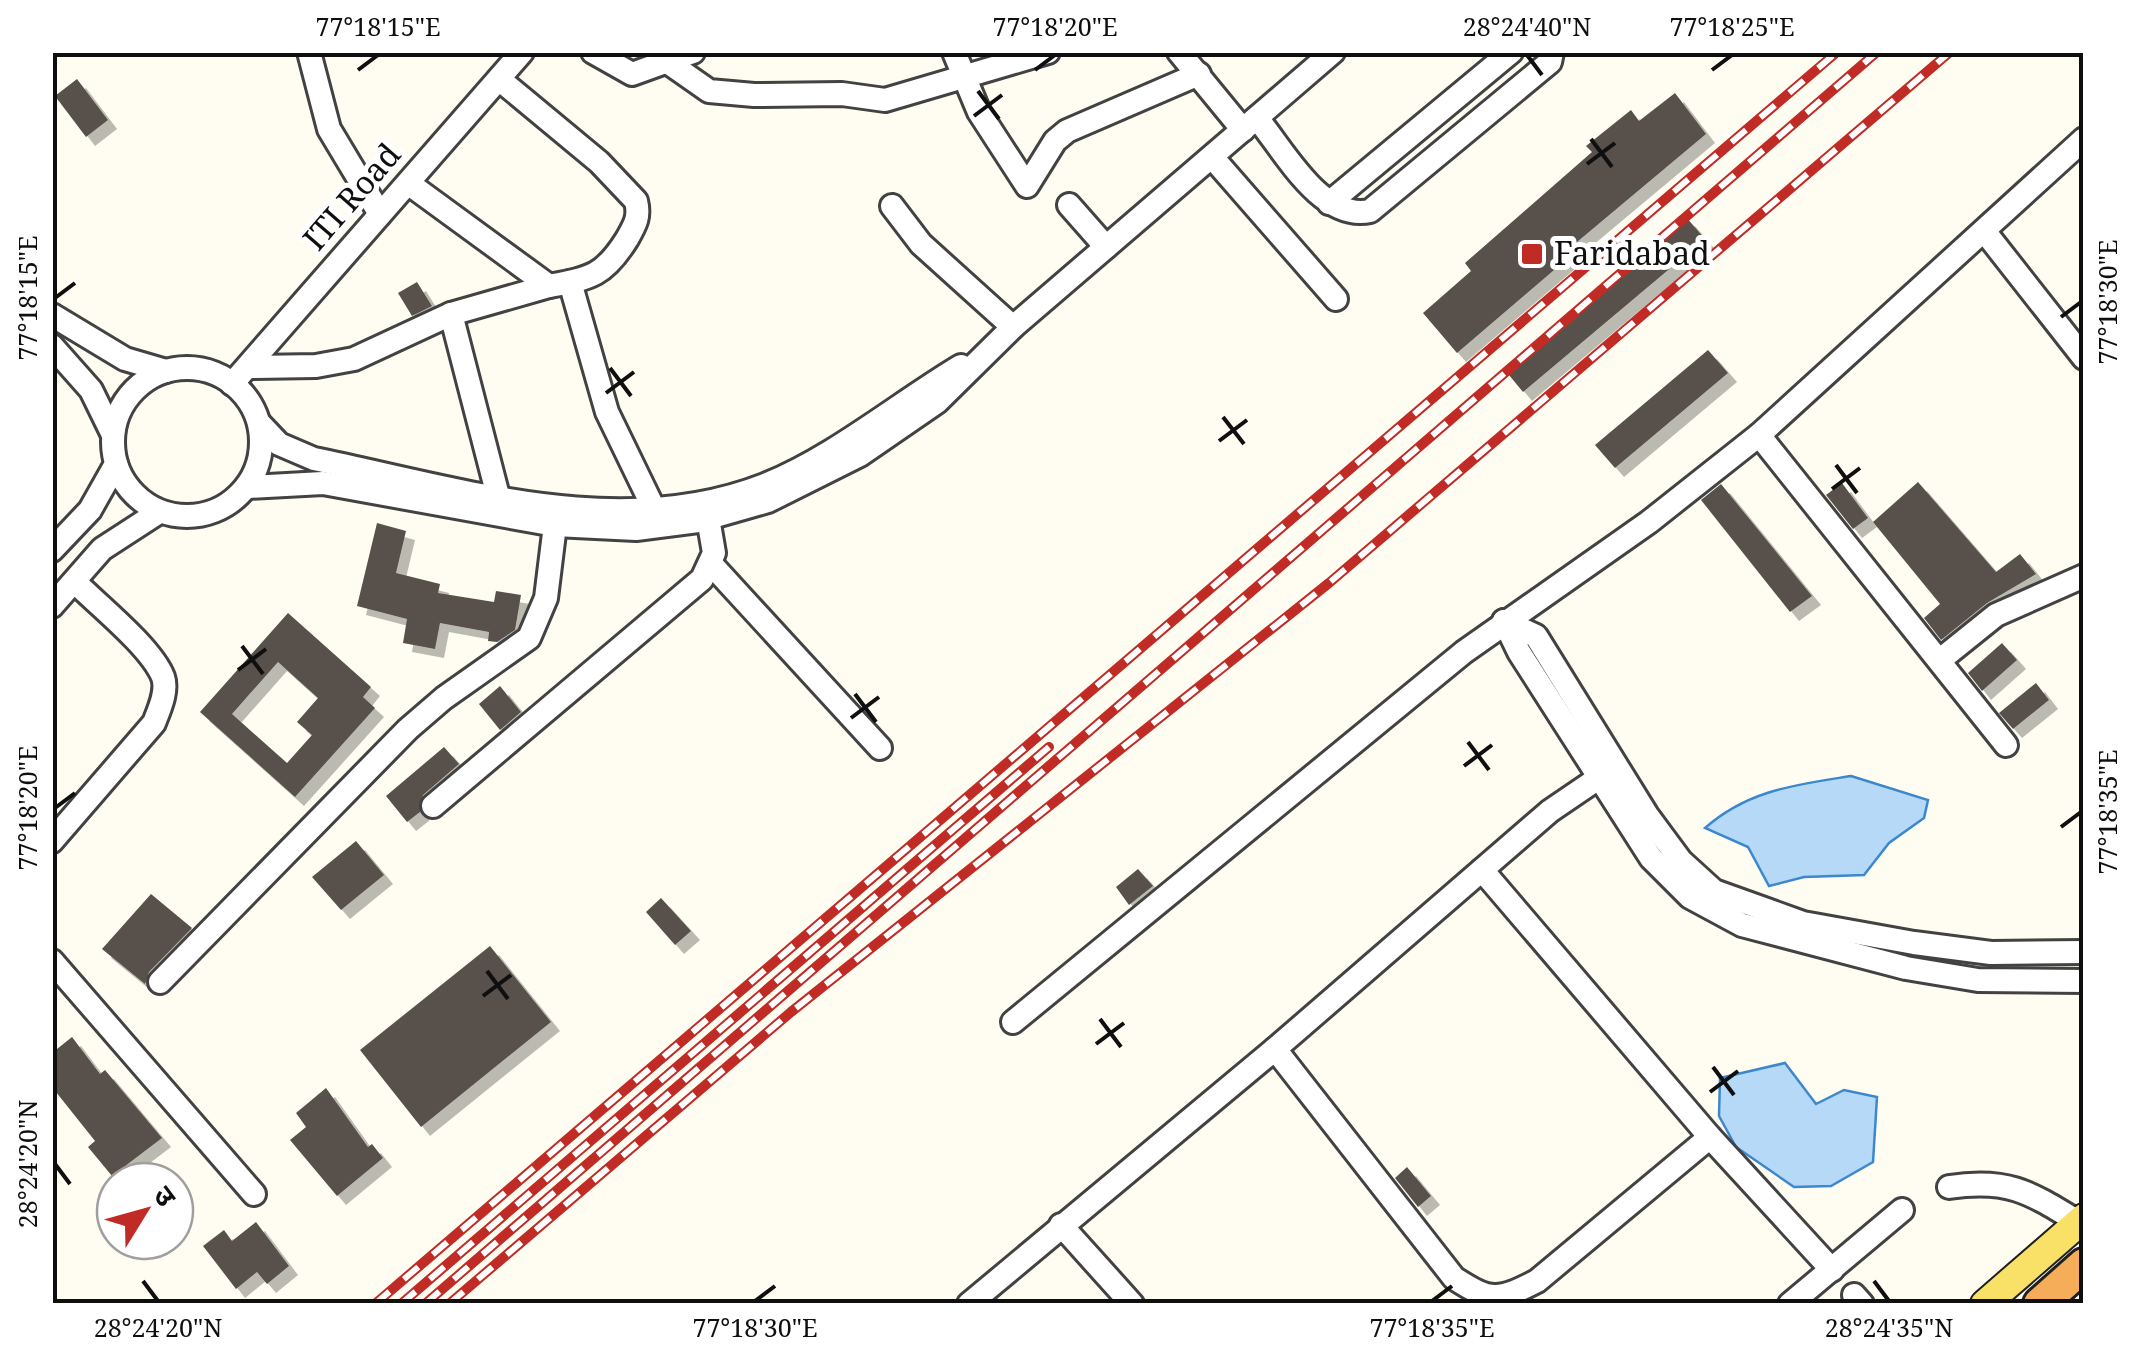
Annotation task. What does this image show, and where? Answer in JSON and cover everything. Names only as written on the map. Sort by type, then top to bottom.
[{"type":"highway","points":[[2040,1304],[2084,1265]]},
{"type":"main road","points":[[1985,1304],[2080,1220]]},
{"type":"street","points":[[308,52],[328,129],[380,214]]},
{"type":"street","name":"ITI Road","points":[[240,375],[522,52]]},
{"type":"street","points":[[594,52],[632,74],[693,52]]},
{"type":"street","points":[[954,52],[1000,150],[1027,186],[1055,140],[1067,131],[1198,74]]},
{"type":"street","points":[[669,63],[710,90],[754,95],[842,94],[885,100],[1048,52]]},
{"type":"street","points":[[1179,52],[1329,203],[1351,215],[1383,203],[1550,62],[1552,52]]},
{"type":"street","points":[[248,486],[324,483],[555,525],[636,529],[708,518],[768,501],[860,455],[937,402],[1013,326],[1332,52]]},
{"type":"street","points":[[1329,203],[1511,52]]},
{"type":"street","points":[[113,434],[123,404],[146,380],[166,371],[184,368],[240,375],[354,359],[452,314],[592,278],[616,260],[636,224],[636,201],[599,162],[498,79]]},
{"type":"street","points":[[1012,1022],[1504,622],[1649,522],[1759,435],[2084,139]]},
{"type":"street","points":[[1212,157],[1336,300]]},
{"type":"street","points":[[408,183],[560,284],[607,412],[655,511]]},
{"type":"street","points":[[1070,205],[1106,248]]},
{"type":"street","points":[[892,206],[921,244],[1013,326]]},
{"type":"street","points":[[1986,232],[2084,358]]},
{"type":"street","points":[[452,314],[498,496]]},
{"type":"street","points":[[52,315],[82,337],[125,359],[166,371]]},
{"type":"street","points":[[52,346],[91,390],[113,434],[116,464],[132,492],[159,512],[189,517],[228,506],[248,486],[258,466],[260,424]]},
{"type":"street","points":[[240,375],[240,390],[260,424],[280,444],[314,459],[589,512],[655,511],[767,484],[986,351]]},
{"type":"street","points":[[1759,435],[2006,745]]},
{"type":"street","points":[[52,550],[90,510],[116,464]]},
{"type":"street","points":[[52,606],[102,549],[159,512]]},
{"type":"street","points":[[432,806],[702,579],[712,564],[714,541],[708,518]]},
{"type":"street","points":[[160,982],[408,729],[444,698],[530,638],[546,598],[555,525]]},
{"type":"street","points":[[712,564],[880,748]]},
{"type":"street","points":[[1940,660],[1996,615],[2084,576]]},
{"type":"street","points":[[52,842],[154,724],[162,700],[163,678],[139,646],[75,582]]},
{"type":"street","points":[[1504,622],[1518,652],[1651,858],[1690,897],[1742,925],[1906,968],[1960,977],[2084,981]]},
{"type":"street","points":[[1504,622],[1536,636],[1648,815],[1681,861],[1714,891],[1803,923],[1914,943],[1991,953],[2084,952]]},
{"type":"street","points":[[969,1304],[1276,1050],[1550,811],[1600,777]]},
{"type":"street","points":[[1482,870],[1710,1137],[1832,1270]]},
{"type":"street","points":[[52,961],[254,1194]]},
{"type":"street","points":[[1276,1050],[1454,1278],[1483,1297],[1507,1296],[1537,1280],[1710,1137]]},
{"type":"street","points":[[1949,1187],[1984,1182],[2025,1189],[2080,1220]]},
{"type":"street","points":[[1790,1304],[1902,1210]]},
{"type":"street","points":[[1062,1224],[1132,1304]]},
{"type":"water","points":[[1851,776],[1928,800],[1924,818],[1889,843],[1864,875],[1804,877],[1769,886],[1748,847],[1705,828],[1755,797]]},
{"type":"water","points":[[1785,1063],[1816,1104],[1844,1090],[1877,1097],[1873,1162],[1831,1186],[1794,1187],[1736,1147],[1719,1116],[1720,1078]]},
{"type":"building","points":[[77,79],[108,120],[86,137],[55,96]]},
{"type":"building","points":[[1675,93],[1706,134],[1577,242],[1581,247],[1457,353],[1423,313],[1471,271],[1465,263],[1592,152],[1586,146],[1631,110],[1639,121]]},
{"type":"building","points":[[1686,217],[1705,239],[1523,392],[1504,369]]},
{"type":"building","points":[[417,282],[432,306],[412,316],[398,293]]},
{"type":"building","points":[[1708,350],[1728,373],[1615,468],[1595,445]]},
{"type":"building","points":[[1918,482],[1996,572],[2020,554],[2036,574],[1987,603],[1941,640],[1924,618],[1940,604],[1873,522]]},
{"type":"building","points":[[1842,483],[1868,518],[1853,529],[1826,495]]},
{"type":"building","points":[[1721,484],[1812,596],[1790,612],[1701,500]]},
{"type":"building","points":[[377,523],[406,531],[396,573],[440,584],[438,593],[494,602],[496,591],[521,595],[515,630],[497,642],[488,641],[489,632],[440,623],[435,649],[403,643],[407,619],[357,606]]},
{"type":"building","points":[[288,613],[371,687],[363,697],[375,708],[295,797],[200,712]],"holes":[[[278,662],[318,698],[297,722],[312,735],[287,763],[232,714]]]},
{"type":"building","points":[[2002,643],[2017,660],[1982,691],[1968,673]]},
{"type":"building","points":[[2036,683],[2049,700],[2013,729],[1999,713]]},
{"type":"building","points":[[500,686],[521,712],[500,730],[479,704]]},
{"type":"building","points":[[444,747],[459,764],[423,795],[420,812],[407,822],[386,796]]},
{"type":"building","points":[[356,841],[384,875],[341,910],[312,877]]},
{"type":"building","points":[[1138,869],[1153,886],[1129,905],[1116,887]]},
{"type":"building","points":[[151,894],[192,928],[149,972],[145,984],[102,949]]},
{"type":"building","points":[[661,898],[691,931],[675,945],[646,912]]},
{"type":"building","points":[[490,946],[551,1022],[421,1127],[360,1050]]},
{"type":"building","points":[[72,1037],[100,1074],[105,1070],[162,1138],[132,1161],[100,1161],[88,1147],[95,1141],[52,1087],[52,1053]]},
{"type":"building","points":[[326,1088],[368,1147],[372,1144],[383,1158],[337,1196],[290,1140],[306,1127],[296,1113]]},
{"type":"building","points":[[1407,1167],[1431,1196],[1418,1207],[1395,1178]]},
{"type":"building","points":[[256,1222],[289,1266],[267,1284],[257,1272],[236,1289],[203,1246],[224,1230],[232,1241]]},
{"type":"railway","points":[[375,1304],[1837,52]]},
{"type":"railway","points":[[425,1304],[1877,52]]},
{"type":"railway","points":[[449,1304],[791,1012],[1329,583],[1950,52]]},
{"type":"railway","points":[[401,1304],[1049,747]]},
{"type":"place","name":"Faridabad","points":[[1532,254]]}]
